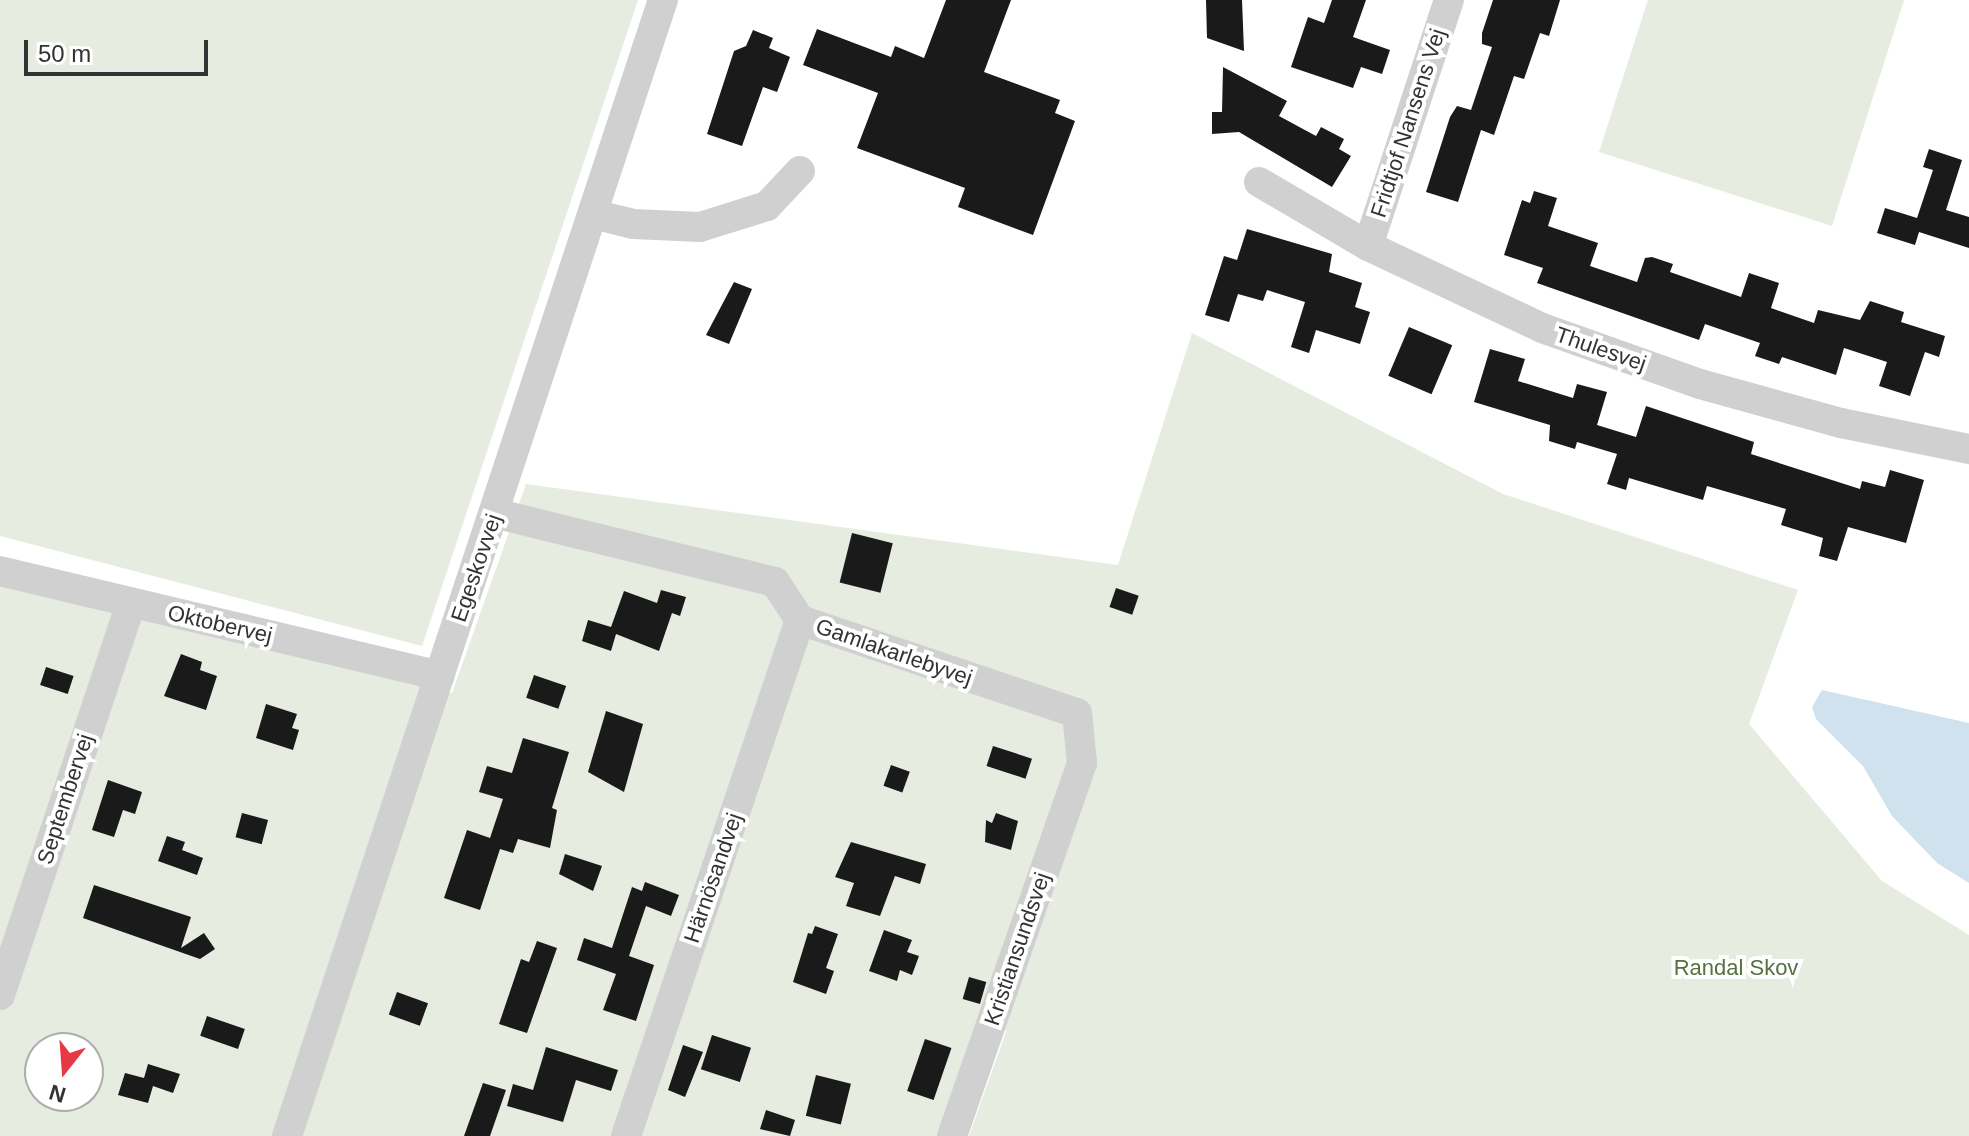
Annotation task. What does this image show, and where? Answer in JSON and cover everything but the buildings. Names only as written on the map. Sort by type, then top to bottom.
[{"type":"street","name":"Egeskovvej","points":[[287,1136],[663,0]]},
{"type":"street","name":"Fridtjof Nansens Vej","points":[[1368,246],[1449,0]]},
{"type":"street","points":[[593,214],[633,224],[700,227],[767,206],[800,171]]},
{"type":"street","name":"Thulesvej","points":[[1259,182],[1368,246],[1542,328],[1700,384],[1841,423],[1966,440]]},
{"type":"street","name":"Gamlakarlebyvej","points":[[494,513],[775,582],[800,620],[1077,713],[1082,763]]},
{"type":"street","name":"Oktobervej","points":[[0,571],[440,676]]},
{"type":"street","name":"Septembervej","points":[[0,995],[131,603]]},
{"type":"street","name":"Härnösandvej","points":[[626,1136],[800,620]]},
{"type":"street","name":"Kristiansundsvej","points":[[952,1136],[1082,763]]},
{"type":"green space","points":[[0,0],[638,0],[422,646],[0,536]]},
{"type":"green space","points":[[1648,0],[1904,0],[1832,226],[1599,152]]},
{"type":"green space","name":"Randal Skov","points":[[1192,333],[1503,494],[1798,590],[1749,724],[1882,881],[1969,935],[1969,1136],[969,1136],[1007,1029],[978,1050],[947,1136],[0,1136],[0,582],[452,693],[526,484],[1118,565]]},
{"type":"water","points":[[1822,690],[1969,723],[1969,883],[1937,863],[1892,816],[1863,766],[1816,719],[1812,707]]}]
